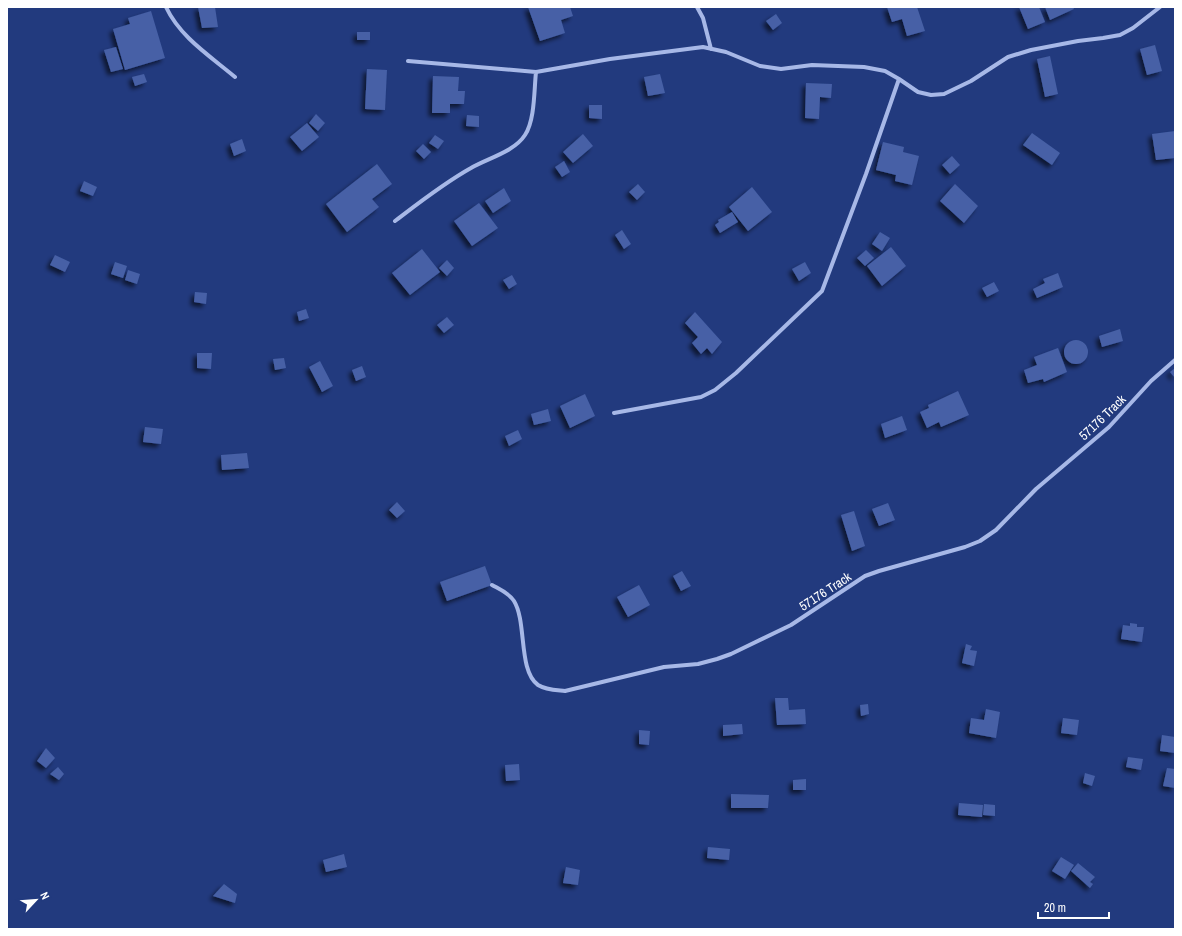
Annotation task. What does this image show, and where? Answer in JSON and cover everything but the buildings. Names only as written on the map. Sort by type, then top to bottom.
[{"type":"street","points":[[166,7],[186,35],[235,77]]},
{"type":"street","points":[[697,7],[703,18],[711,49]]},
{"type":"street","points":[[408,61],[536,72],[610,59],[703,47],[726,52],[760,66],[782,69],[812,65],[864,67],[885,72],[899,79],[918,92],[931,95],[944,94],[971,81],[1008,58],[1024,52],[1078,41],[1120,35],[1133,28],[1160,7]]},
{"type":"street","points":[[395,221],[436,190],[471,168],[514,147],[525,136],[531,117],[536,72]]},
{"type":"street","points":[[614,414],[701,397],[715,390],[736,373],[822,291],[866,174],[899,79]]},
{"type":"street","name":"57176 Track","points":[[492,585],[506,593],[514,600],[519,613],[527,668],[531,677],[538,685],[549,690],[565,691],[664,667],[698,664],[717,659],[731,654],[791,625],[865,576],[965,547],[980,541],[996,530],[1036,489],[1109,427],[1151,381],[1175,360]]}]
